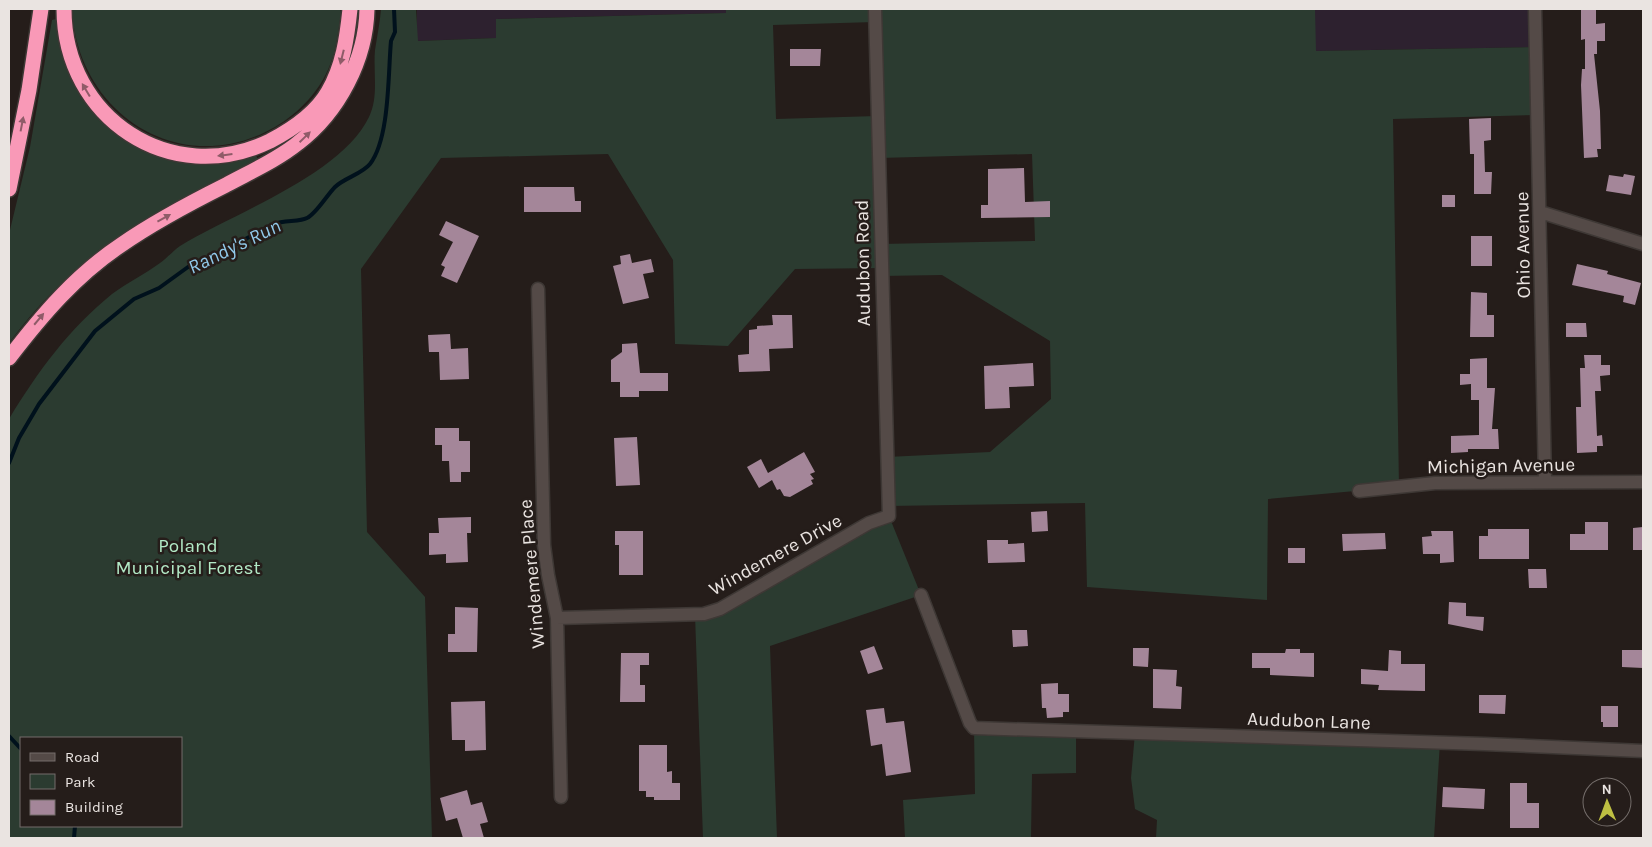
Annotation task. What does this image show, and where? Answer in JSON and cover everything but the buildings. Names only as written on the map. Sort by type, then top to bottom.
[{"type":"highway","points":[[9,189],[29,90],[40,9]]},
{"type":"highway","points":[[64,9],[67,43],[72,62],[85,89],[99,107],[126,131],[146,143],[167,151],[200,156],[220,156],[250,150],[285,133],[306,116],[327,94],[340,68],[347,38],[350,9]]},
{"type":"highway","points":[[9,358],[57,299],[82,275],[118,246],[148,227],[299,143],[325,118],[345,89],[361,50],[367,9]]},
{"type":"street","name":"Audubon Road","points":[[875,9],[889,516]]},
{"type":"street","name":"Ohio Avenue","points":[[1535,9],[1546,481]]},
{"type":"street","points":[[1540,212],[1643,244]]},
{"type":"street","name":"Windemere Place","points":[[538,288],[544,545],[557,618],[561,797]]},
{"type":"street","name":"Michigan Avenue","points":[[1359,492],[1435,483],[1643,482]]},
{"type":"street","name":"Windemere Drive","points":[[557,618],[704,614],[720,609],[869,523],[889,516]]},
{"type":"street","name":"Audubon Lane","points":[[920,595],[970,723],[974,728],[1466,743],[1643,752]]},
{"type":"shaded area","points":[[417,9],[726,9],[726,13],[496,19],[496,38],[417,41]]},
{"type":"shaded area","points":[[1315,9],[1535,9],[1536,47],[1315,51]]},
{"type":"green space","points":[[72,9],[340,9],[341,13],[336,46],[326,75],[315,92],[300,108],[275,127],[239,142],[204,146],[171,141],[140,128],[114,107],[93,79],[78,46]]},
{"type":"green space","name":"Poland Municipal Forest","points":[[381,9],[416,9],[418,41],[496,38],[496,19],[726,13],[726,9],[1315,9],[1316,51],[1536,47],[1537,115],[1393,119],[1399,487],[1268,499],[1267,600],[1087,587],[1085,503],[888,506],[887,457],[990,452],[1051,399],[1050,341],[942,275],[881,276],[881,268],[795,269],[728,346],[675,344],[673,260],[608,154],[441,158],[361,269],[367,532],[425,597],[432,838],[9,838],[9,419],[31,384],[68,336],[96,307],[112,294],[160,263],[180,246],[311,175],[335,157],[355,138],[369,117],[374,101],[375,50]],"holes":[[[875,22],[877,116],[776,119],[773,25]],[[1032,154],[1035,241],[881,244],[879,158]]]},
{"type":"green space","points":[[56,19],[65,59],[83,96],[95,113],[126,139],[152,150],[255,154],[258,159],[153,215],[92,257],[35,310],[9,343],[9,234],[30,147],[52,20]]},
{"type":"green space","points":[[889,516],[921,595],[770,646],[777,838],[703,838],[695,615],[704,614]]},
{"type":"green space","points":[[974,728],[1076,731],[1076,773],[1032,774],[1031,838],[905,838],[903,800],[975,794]]},
{"type":"green space","points":[[1135,733],[1440,742],[1434,838],[1156,838],[1157,820],[1135,809],[1131,778]]},
{"type":"waterway","name":"Randy's Run","points":[[9,463],[19,438],[39,404],[95,331],[134,299],[159,288],[188,267],[274,224],[307,218],[314,213],[335,187],[370,164],[377,153],[385,122],[391,41],[395,32],[394,9]]},
{"type":"waterway","name":"Randy's Run","points":[[9,736],[20,748]]},
{"type":"waterway","name":"Randy's Run","points":[[74,838],[75,827]]}]
